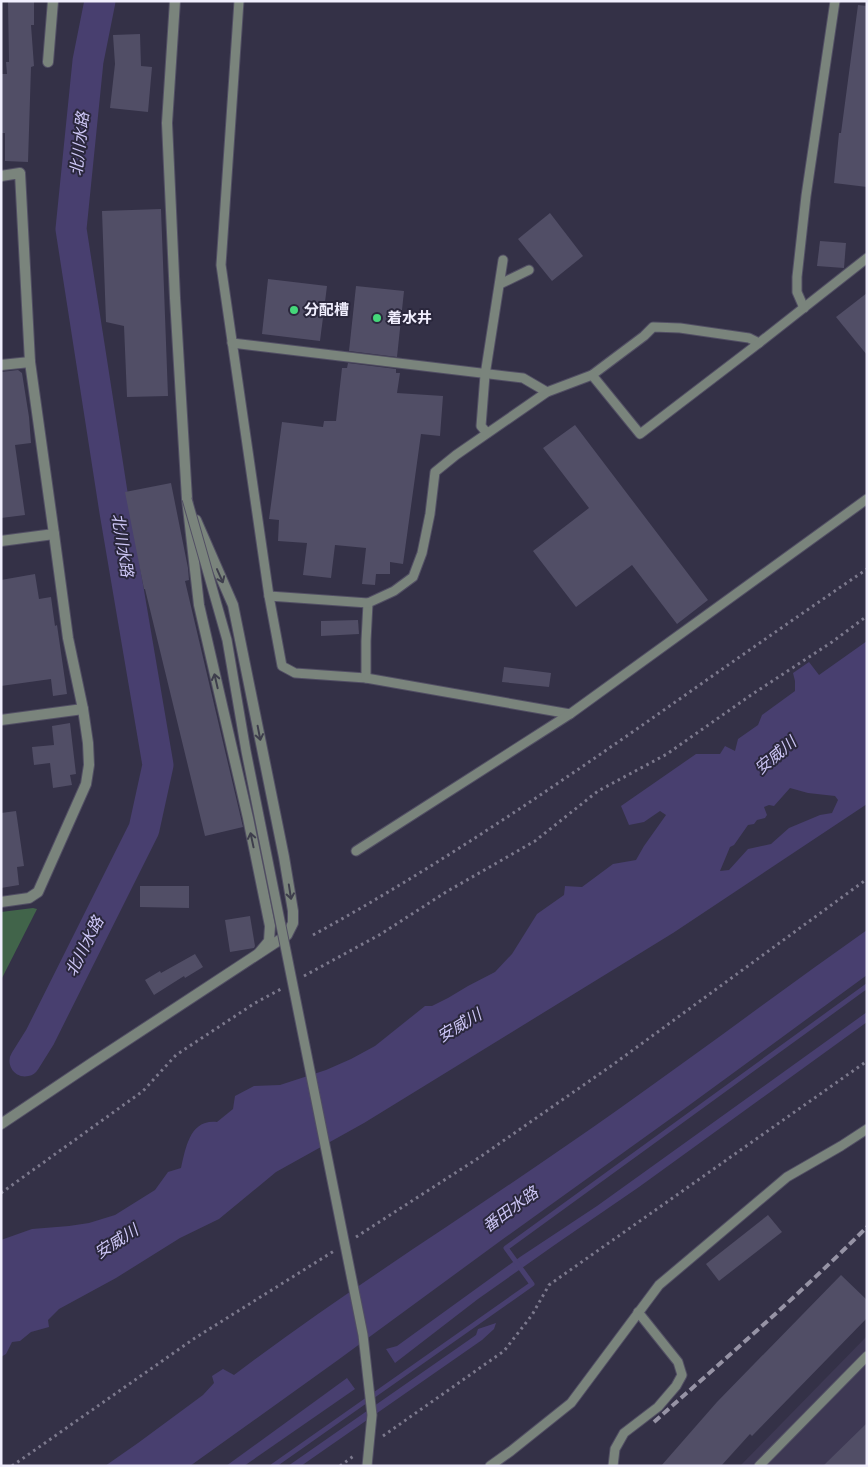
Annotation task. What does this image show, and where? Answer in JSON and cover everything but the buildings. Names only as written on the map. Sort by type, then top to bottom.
[{"type":"street","points":[[48,62],[53,1]]},
{"type":"street","points":[[175,1],[167,123],[174,298],[187,499],[199,605],[270,926],[269,941],[259,953]]},
{"type":"street","points":[[1,176],[20,173],[30,362],[68,638],[83,709],[90,766],[86,784],[38,892],[29,898],[1,902]]},
{"type":"street","points":[[1,366],[30,362]]},
{"type":"street","points":[[1,1124],[287,935],[293,923],[293,911],[284,857],[233,605],[187,499]]},
{"type":"street","points":[[1,541],[54,534]]},
{"type":"street","points":[[1,720],[83,709]]},
{"type":"lane","points":[[239,1],[220,265],[268,596],[282,666],[295,674],[366,678],[570,714]]},
{"type":"lane","points":[[804,308],[797,292],[797,277],[806,196],[835,1]]},
{"type":"lane","points":[[592,375],[640,434],[867,258]]},
{"type":"lane","points":[[487,433],[481,426],[485,375],[503,260]]},
{"type":"lane","points":[[500,284],[528,270]]},
{"type":"lane","points":[[268,596],[368,603],[394,590],[413,577],[422,553],[430,514],[435,472],[456,455],[547,392],[592,375],[644,336],[653,327],[680,328],[749,338],[759,343]]},
{"type":"lane","points":[[232,343],[522,378],[547,392]]},
{"type":"lane","points":[[187,499],[227,640],[248,761],[363,1335],[372,1415],[367,1466]]},
{"type":"lane","points":[[356,851],[570,714],[867,499]]},
{"type":"lane","points":[[366,678],[368,603]]},
{"type":"lane","points":[[490,1466],[571,1403],[659,1285],[787,1177],[867,1129]]},
{"type":"lane","points":[[614,1466],[615,1449],[624,1433],[658,1406],[676,1386],[682,1375],[678,1362],[638,1312]]},
{"type":"lane","points":[[759,1466],[867,1356]]},
{"type":"path","points":[[313,935],[356,912],[441,861],[578,770],[867,569]]},
{"type":"path","points":[[297,980],[381,934],[446,892],[535,841],[598,791],[667,754],[751,695],[832,642],[867,616]]},
{"type":"path","points":[[355,1237],[480,1156],[611,1066],[867,879]]},
{"type":"path","points":[[1,1193],[143,1090],[176,1056],[255,1003],[288,985]]},
{"type":"path","points":[[379,1438],[504,1351],[532,1315],[550,1285],[867,1061]]},
{"type":"path","points":[[12,1466],[195,1338],[338,1248]]},
{"type":"path","points":[[340,1466],[355,1455]]},
{"type":"shaded area","points":[[867,1336],[867,1466],[740,1466]]},
{"type":"green space","points":[[37,909],[1,980],[1,912]]},
{"type":"water","name":"安威川","points":[[867,641],[867,804],[673,933],[364,1123],[276,1172],[219,1219],[180,1238],[116,1278],[59,1309],[48,1320],[49,1327],[31,1332],[20,1341],[12,1342],[6,1354],[1,1357],[1,1240],[32,1229],[89,1223],[115,1215],[155,1190],[168,1172],[181,1168],[187,1143],[195,1130],[208,1122],[217,1122],[233,1109],[235,1096],[254,1086],[280,1085],[326,1070],[351,1059],[375,1046],[425,1006],[432,1006],[495,972],[512,954],[537,914],[564,895],[565,886],[582,887],[613,864],[636,860],[666,815],[660,811],[644,822],[629,825],[621,806],[696,754],[720,754],[725,746],[735,751],[738,739],[758,725],[762,715],[795,691],[793,673],[809,662],[819,675]],"holes":[[[790,788],[808,793],[835,796],[838,800],[832,813],[820,815],[789,828],[771,844],[748,849],[729,870],[720,871],[730,847],[734,845],[748,825],[765,818],[767,815],[764,807],[774,806]]]},
{"type":"water","name":"番田水路","points":[[867,930],[867,975],[190,1466],[105,1466],[203,1395],[214,1383],[212,1376],[223,1369],[234,1375],[348,1293],[623,1106]]},
{"type":"water","points":[[867,1012],[867,1022],[639,1187],[478,1299],[395,1363],[386,1349],[397,1346],[520,1257],[597,1206]]},
{"type":"water","points":[[496,1323],[494,1329],[482,1340],[301,1466],[288,1466],[476,1335],[478,1329]]},
{"type":"water","points":[[347,1378],[355,1389],[244,1466],[226,1466]]},
{"type":"waterway","name":"北川水路","points":[[25,1061],[40,1037],[144,829],[158,765],[115,512],[71,229],[88,61],[100,1]]},
{"type":"waterway","points":[[273,1466],[532,1284],[506,1248],[867,986]]},
{"type":"railway","points":[[654,1422],[789,1302],[867,1227]]},
{"type":"place","name":"分配槽","points":[[294,310]]},
{"type":"place","name":"着水井","points":[[377,318]]}]
